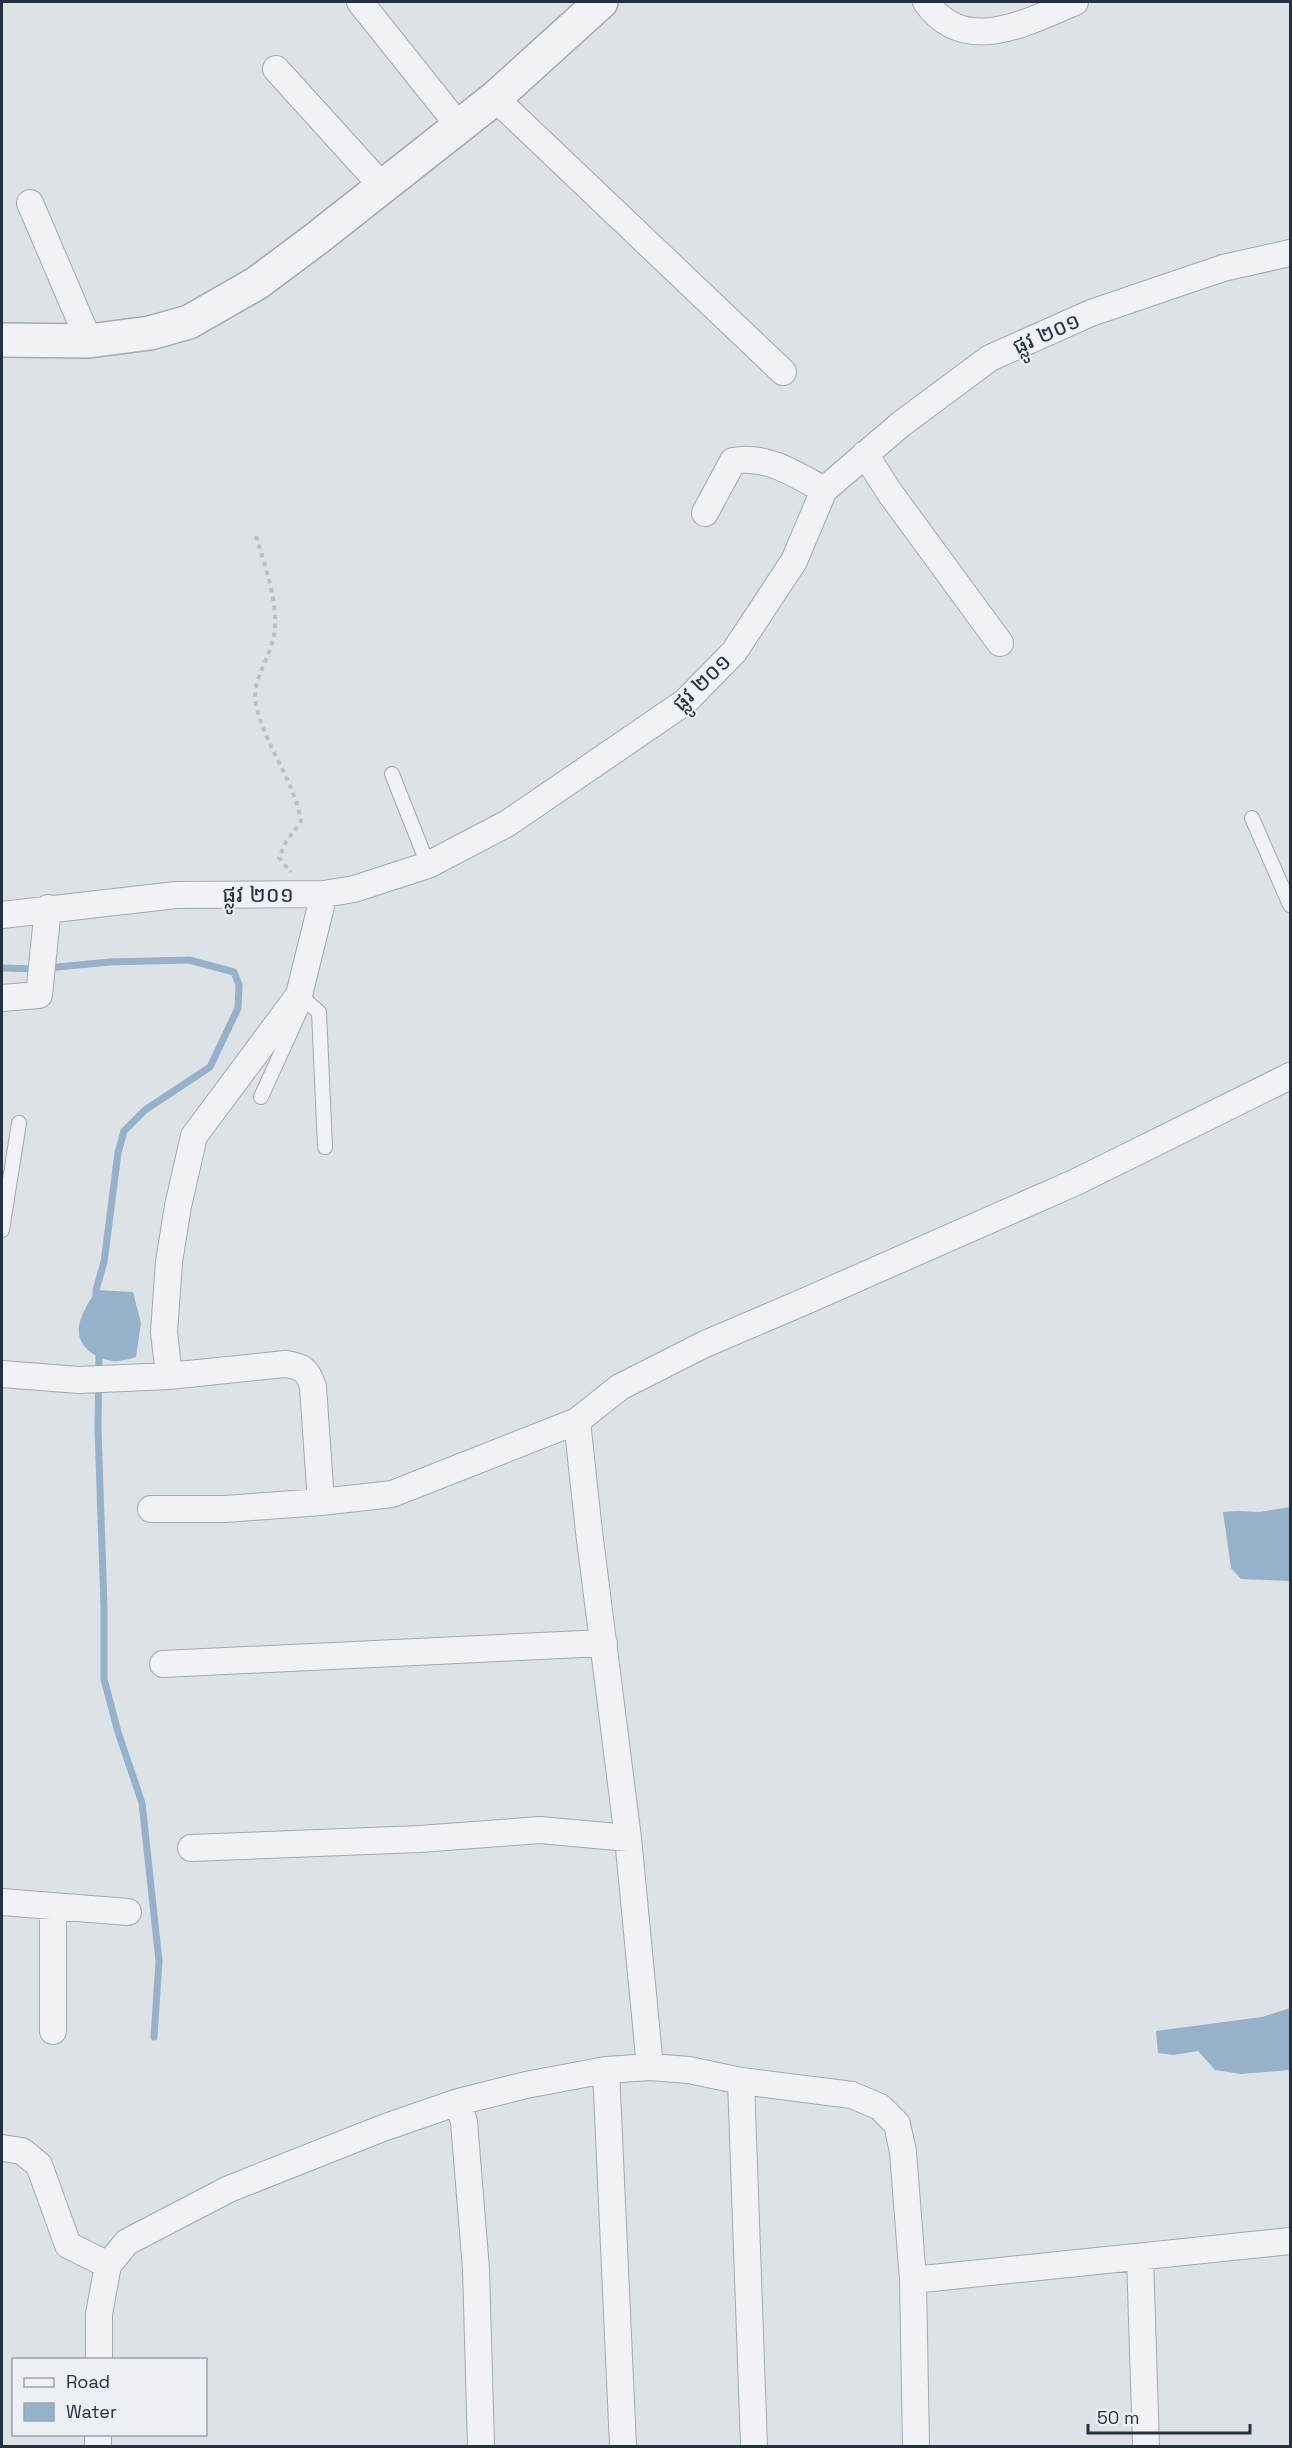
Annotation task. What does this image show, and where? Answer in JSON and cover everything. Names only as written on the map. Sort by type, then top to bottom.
[{"type":"street","points":[[360,2],[459,126]]},
{"type":"street","points":[[2,340],[89,341],[150,333],[189,322],[257,283],[383,187],[495,98],[601,2]]},
{"type":"street","points":[[926,2],[934,14],[945,22],[987,32],[1008,29],[1075,2]]},
{"type":"street","points":[[276,69],[383,187]]},
{"type":"street","points":[[495,98],[783,372]]},
{"type":"street","points":[[30,203],[89,341]]},
{"type":"street","name":"ផ្លូវ ២០១","points":[[2,915],[176,895],[315,894],[354,889],[428,865],[508,823],[685,702],[734,652],[794,561],[824,490],[902,424],[990,358],[1091,313],[1223,268],[1290,253]]},
{"type":"street","points":[[865,454],[890,493],[1000,643]]},
{"type":"street","points":[[705,513],[733,461],[744,458],[782,467],[824,490]]},
{"type":"street","points":[[168,1376],[164,1332],[169,1262],[178,1206],[194,1136],[302,998],[315,894]]},
{"type":"street","points":[[2,998],[39,995],[48,908]]},
{"type":"street","points":[[151,1509],[225,1509],[392,1494],[577,1420],[620,1387],[705,1344],[1076,1182],[1290,1076]]},
{"type":"street","points":[[2,1374],[84,1380],[168,1376],[285,1364],[303,1367],[309,1374],[313,1387],[321,1502]]},
{"type":"street","points":[[577,1420],[628,1838],[650,2067]]},
{"type":"street","points":[[163,1664],[604,1643]]},
{"type":"street","points":[[191,1848],[420,1839],[540,1830],[628,1838]]},
{"type":"street","points":[[2,1902],[128,1912]]},
{"type":"street","points":[[53,1907],[53,2031]]},
{"type":"street","points":[[99,2358],[99,2314],[108,2265],[127,2242],[230,2189],[383,2128],[458,2102],[526,2085],[606,2070],[650,2067],[689,2070],[741,2081],[852,2095],[880,2107],[897,2124],[903,2152],[912,2280],[916,2446]]},
{"type":"street","points":[[606,2070],[622,2446]]},
{"type":"street","points":[[741,2081],[754,2446]]},
{"type":"street","points":[[458,2102],[464,2122],[476,2270],[481,2446]]},
{"type":"street","points":[[2,2148],[22,2151],[39,2165],[68,2246],[108,2265]]},
{"type":"street","points":[[912,2280],[1290,2241]]},
{"type":"street","points":[[1140,2257],[1146,2446]]},
{"type":"lane","points":[[393,774],[428,865]]},
{"type":"lane","points":[[1252,818],[1290,905]]},
{"type":"lane","points":[[261,1097],[302,998],[320,1012],[325,1147]]},
{"type":"lane","points":[[2,1230],[18,1124]]},
{"type":"path","points":[[256,536],[270,584],[274,635],[258,678],[256,703],[268,741],[298,802],[301,821],[286,842],[279,858],[315,894]]},
{"type":"water","points":[[96,1290],[133,1292],[141,1323],[136,1357],[119,1361],[107,1360],[91,1352],[80,1339],[80,1322]]},
{"type":"water","points":[[1290,1507],[1290,1581],[1241,1579],[1231,1568],[1223,1512],[1259,1512]]},
{"type":"water","points":[[1290,2008],[1290,2070],[1241,2074],[1215,2070],[1198,2051],[1173,2055],[1158,2053],[1156,2031],[1262,2017]]},
{"type":"waterway","points":[[47,968],[110,962],[189,960],[234,972],[239,985],[238,1008],[210,1067],[145,1110],[124,1131],[118,1153],[104,1262],[96,1297]]},
{"type":"waterway","points":[[2,968],[36,969]]},
{"type":"waterway","points":[[99,1350],[98,1429],[104,1679],[118,1732],[142,1803],[159,1961],[154,2037]]}]
